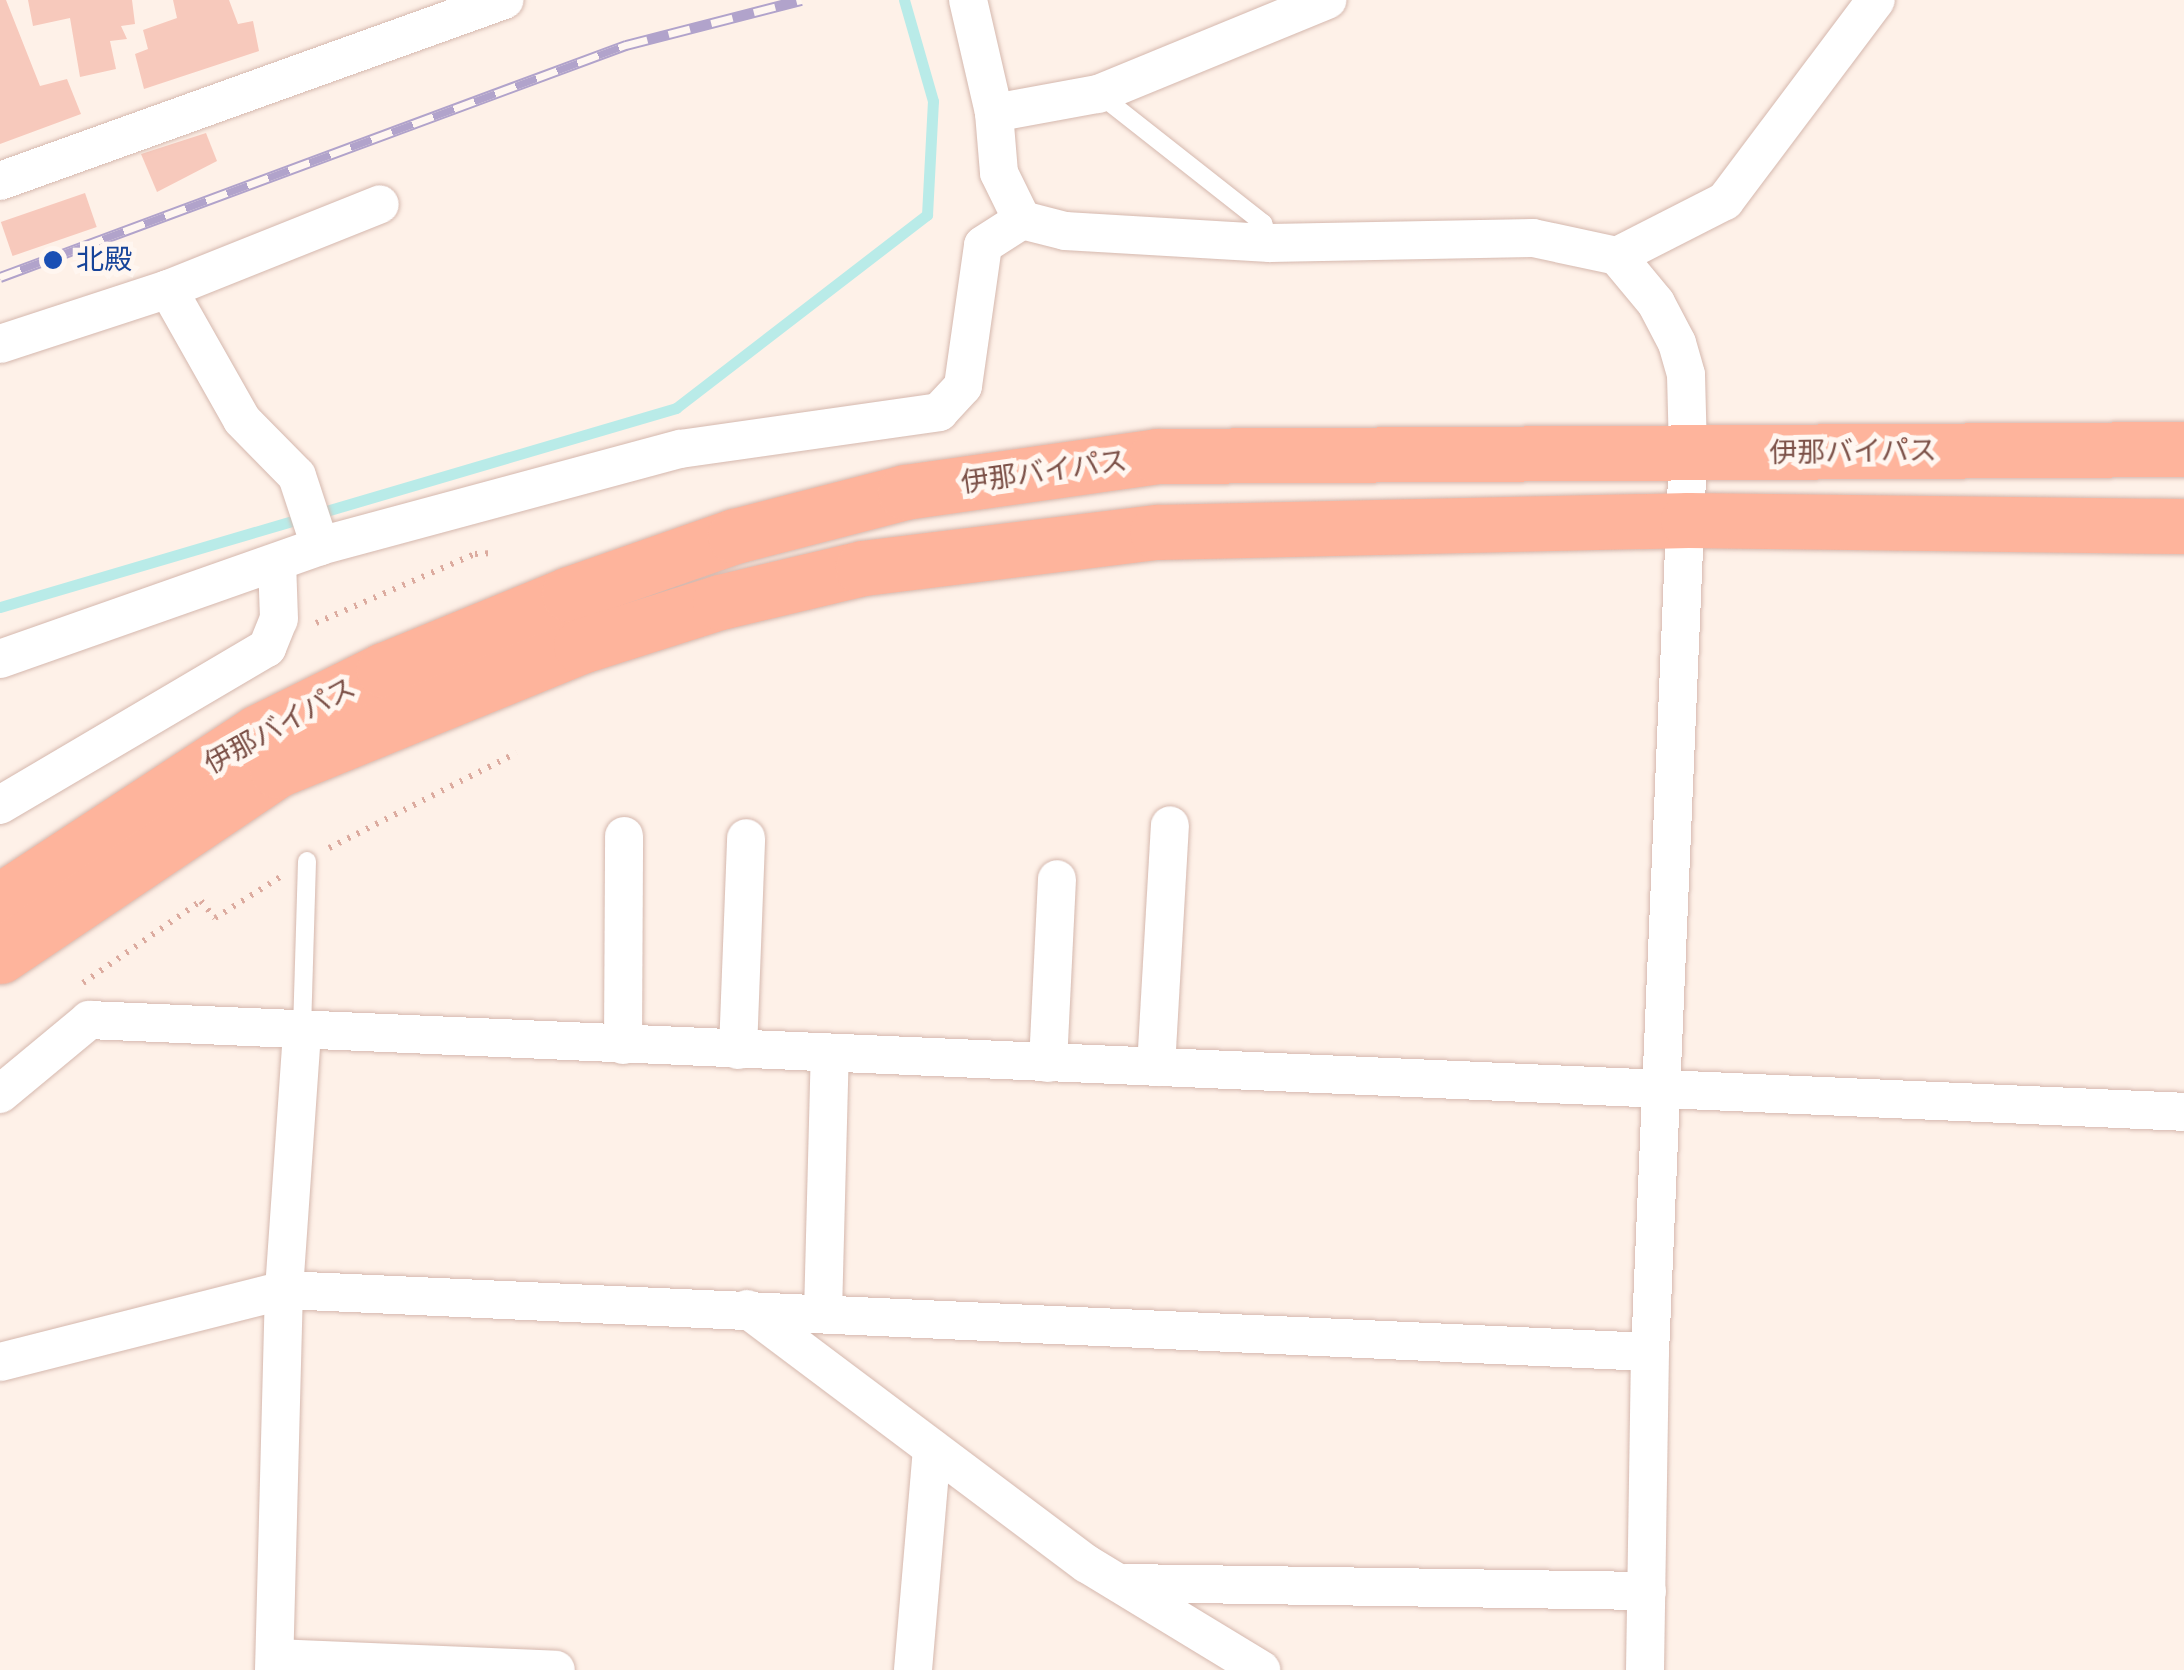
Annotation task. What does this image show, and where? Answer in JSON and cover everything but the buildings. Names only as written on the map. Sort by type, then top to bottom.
[{"type":"highway","name":"伊那バイパス","points":[[0,901],[258,732],[518,615],[735,536],[905,492],[1157,456],[2184,449]]},
{"type":"highway","name":"伊那バイパス","points":[[0,956],[277,770],[440,699],[720,602],[863,568],[1157,532],[1688,520],[2184,526]]},
{"type":"street","points":[[0,181],[504,0]]},
{"type":"street","points":[[968,0],[994,112],[999,173],[1022,220]]},
{"type":"street","points":[[994,112],[1098,94],[1326,0]]},
{"type":"street","points":[[1617,256],[1725,200],[1876,0]]},
{"type":"street","points":[[0,344],[168,290],[380,204]]},
{"type":"street","points":[[0,659],[278,563],[319,543],[680,449],[940,412],[963,386],[984,245],[1022,220],[1065,231],[1270,244],[1533,238],[1617,256],[1656,303],[1677,343],[1686,375],[1688,454],[1650,1352],[1646,1670]]},
{"type":"street","points":[[168,290],[242,420],[297,476],[319,543]]},
{"type":"street","points":[[0,806],[266,648],[279,619],[278,563]]},
{"type":"street","points":[[1156,1067],[1170,825]]},
{"type":"street","points":[[623,1045],[624,836]]},
{"type":"street","points":[[738,1050],[746,838]]},
{"type":"street","points":[[1048,1063],[1057,879]]},
{"type":"street","points":[[0,1094],[89,1020],[2184,1112]]},
{"type":"street","points":[[302,1032],[284,1290],[275,1664],[556,1670]]},
{"type":"street","points":[[823,1313],[830,1054]]},
{"type":"street","points":[[0,1362],[284,1290],[1650,1352]]},
{"type":"street","points":[[747,1309],[932,1449],[1122,1583],[1261,1670]]},
{"type":"street","points":[[914,1670],[932,1449]]},
{"type":"street","points":[[1122,1583],[1647,1591]]},
{"type":"lane","points":[[1098,94],[1263,223],[1270,244]]},
{"type":"lane","points":[[302,1032],[307,861]]},
{"type":"path","points":[[328,613],[475,554],[493,553]]},
{"type":"path","points":[[75,989],[200,901],[215,918],[307,861],[516,754]]},
{"type":"waterway","points":[[0,607],[676,408],[927,215],[933,101],[904,0]]},
{"type":"railway","points":[[0,277],[626,45],[801,0]]},
{"type":"place","name":"北殿","points":[[53,260]]}]
